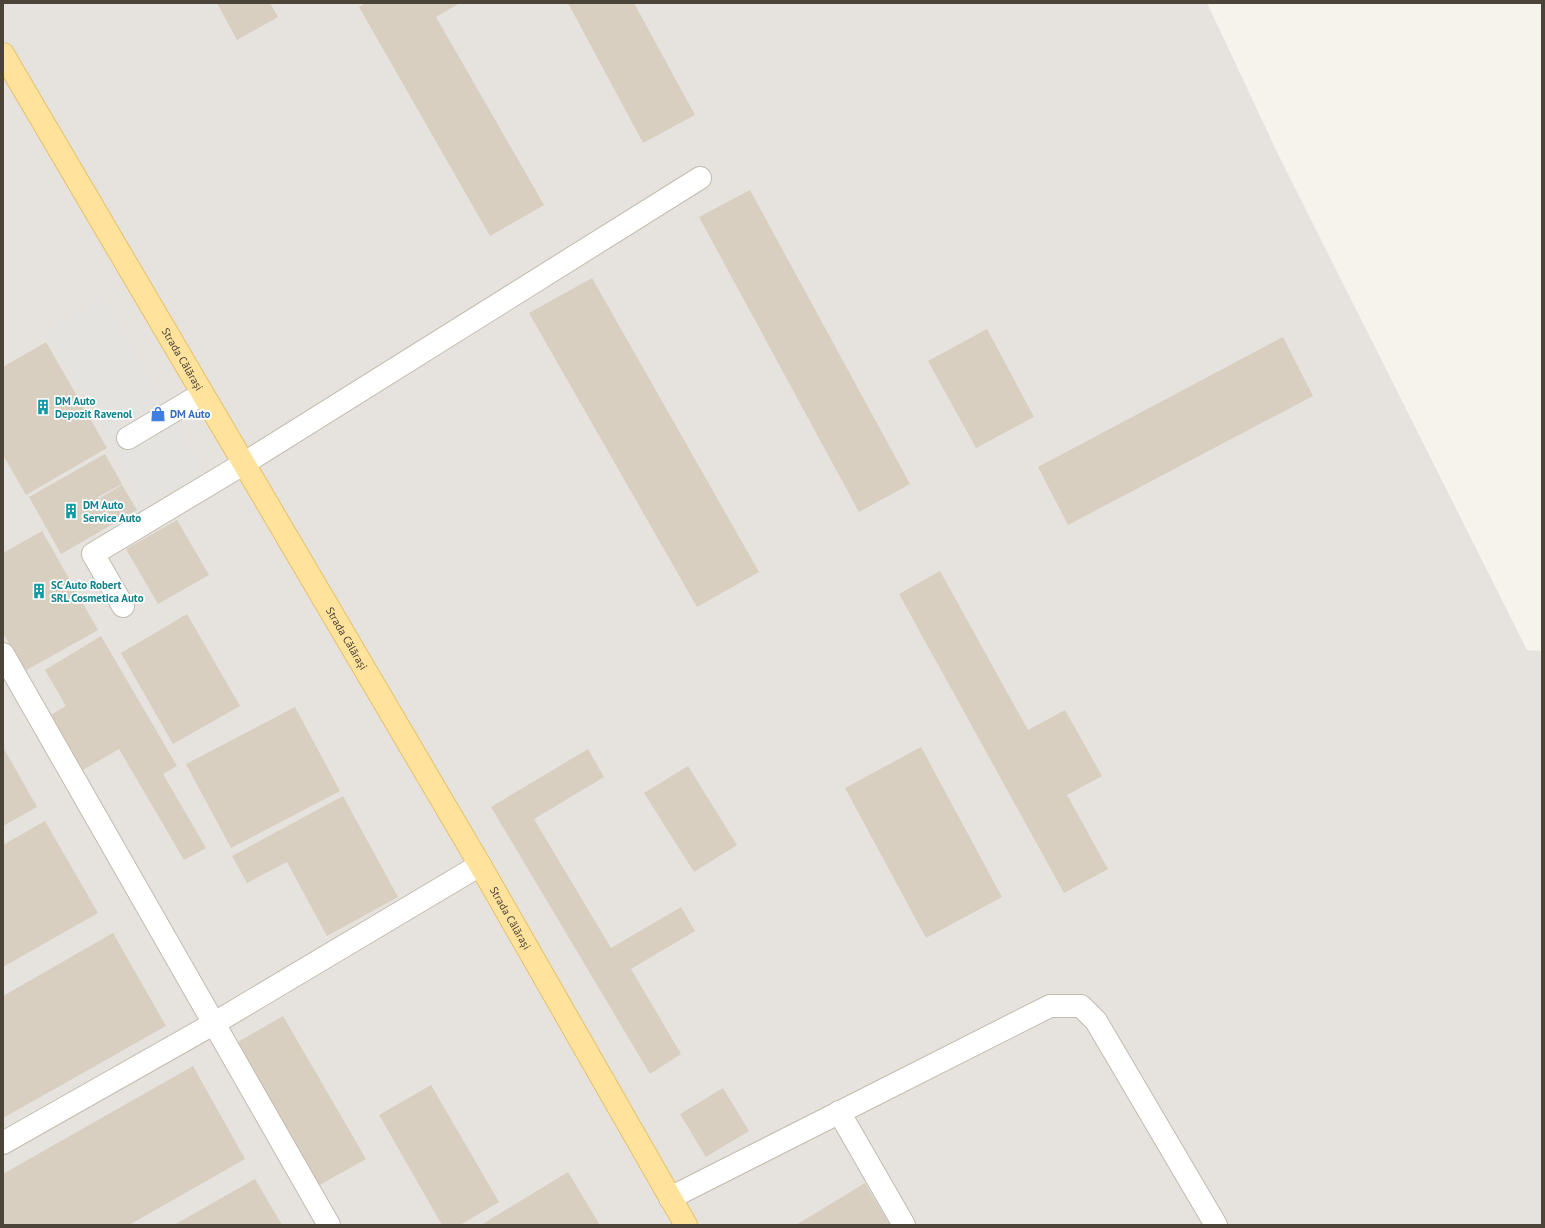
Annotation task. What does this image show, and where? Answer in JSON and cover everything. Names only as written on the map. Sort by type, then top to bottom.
[{"type":"main road","name":"Strada Călărași","points":[[3,54],[480,865],[686,1225]]},
{"type":"lane","points":[[122,606],[93,554],[243,464],[700,178]]},
{"type":"lane","points":[[128,438],[202,394]]},
{"type":"lane","points":[[3,654],[329,1225]]},
{"type":"lane","points":[[3,1143],[213,1024],[480,865]]},
{"type":"lane","points":[[670,1198],[1050,1006],[1081,1006],[1096,1021],[1216,1225]]},
{"type":"lane","points":[[839,1112],[904,1225]]},
{"type":"shaded area","points":[[3,3],[1207,3],[1278,154],[1527,650],[1542,651],[1542,1225],[3,1225]]},
{"type":"shaded area","points":[[103,300],[203,471],[146,504],[46,333]]},
{"type":"building","points":[[217,3],[270,3],[278,17],[237,40]]},
{"type":"building","points":[[366,3],[460,3],[436,17],[544,205],[490,236],[359,7]]},
{"type":"building","points":[[568,3],[634,3],[695,115],[643,143]]},
{"type":"building","points":[[750,190],[910,484],[859,512],[699,217]]},
{"type":"building","points":[[592,278],[759,572],[697,607],[529,313]]},
{"type":"building","points":[[987,329],[1034,417],[976,448],[928,361]]},
{"type":"building","points":[[1283,337],[1313,396],[1068,525],[1038,467]]},
{"type":"building","name":"DM Auto Depozit Ravenol","points":[[46,342],[107,448],[26,495],[3,455],[3,367]]},
{"type":"building","name":"DM Auto Service Auto","points":[[105,454],[122,484],[98,497],[113,524],[61,554],[29,497]]},
{"type":"building","points":[[122,485],[137,510],[114,524],[100,498]]},
{"type":"building","points":[[177,520],[209,575],[158,604],[126,549]]},
{"type":"building","name":"SC Auto Robert SRL Cosmetica Auto","points":[[42,531],[98,630],[25,671],[3,633],[3,553]]},
{"type":"building","points":[[940,571],[1028,730],[1065,710],[1102,776],[1067,795],[1108,869],[1064,893],[899,594]]},
{"type":"building","points":[[187,614],[240,706],[173,744],[121,653]]},
{"type":"building","points":[[101,636],[177,766],[163,774],[206,848],[184,860],[119,749],[76,774],[44,719],[66,706],[45,670]]},
{"type":"building","points":[[295,707],[340,791],[231,848],[186,764]]},
{"type":"building","points":[[3,747],[37,807],[3,826]]},
{"type":"building","points":[[921,747],[1002,897],[926,938],[845,788]]},
{"type":"building","points":[[588,749],[604,777],[534,819],[611,948],[681,907],[695,931],[631,969],[681,1054],[650,1074],[491,807]]},
{"type":"building","points":[[688,766],[737,845],[694,872],[644,793]]},
{"type":"building","points":[[343,796],[398,897],[327,936],[287,862],[247,883],[232,856]]},
{"type":"building","points":[[45,821],[98,913],[3,967],[3,845]]},
{"type":"building","points":[[113,933],[166,1026],[3,1118],[3,996]]},
{"type":"building","points":[[283,1016],[366,1159],[318,1186],[236,1043]]},
{"type":"building","points":[[193,1066],[245,1159],[129,1225],[3,1225],[3,1174]]},
{"type":"building","points":[[431,1085],[499,1202],[460,1225],[442,1225],[379,1115]]},
{"type":"building","points":[[723,1088],[749,1131],[706,1157],[680,1114]]},
{"type":"building","points":[[568,1172],[600,1225],[481,1225]]},
{"type":"building","points":[[255,1179],[282,1225],[174,1225]]},
{"type":"building","points":[[865,1183],[890,1225],[796,1225]]},
{"type":"place","name":"DM Auto Depozit Ravenol","points":[[43,407]]},
{"type":"place","name":"DM Auto","points":[[158,414]]},
{"type":"place","name":"DM Auto Service Auto","points":[[71,511]]},
{"type":"place","name":"SC Auto Robert SRL Cosmetica Auto","points":[[39,591]]}]
